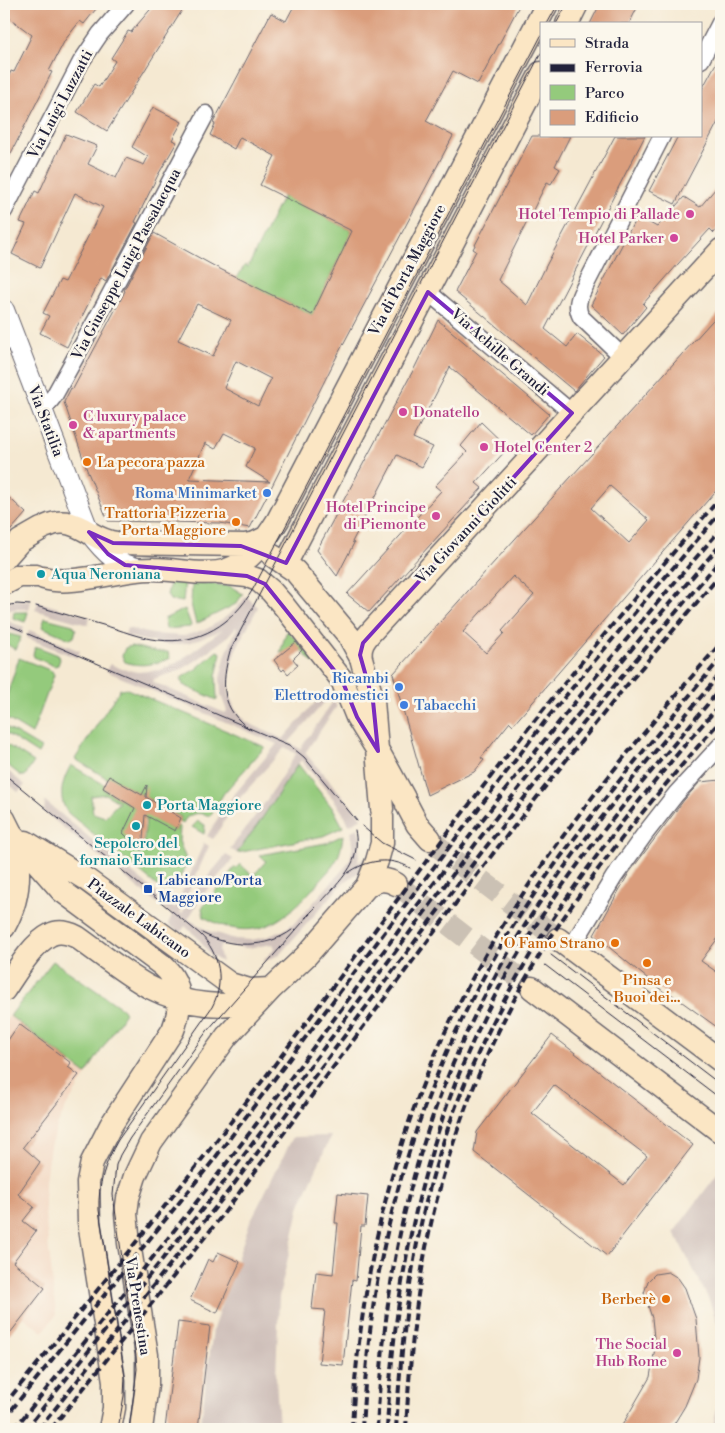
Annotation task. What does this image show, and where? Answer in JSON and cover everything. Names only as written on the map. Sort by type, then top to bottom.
[{"type":"main road","name":"Via di Porta Maggiore","points":[[255,544],[547,4]]},
{"type":"main road","points":[[568,22],[577,4]]},
{"type":"main road","name":"Via di Porta Maggiore","points":[[286,563],[540,75]]},
{"type":"main road","name":"Via Giovanni Giolitti","points":[[361,658],[360,650],[371,632],[721,250]]},
{"type":"main road","points":[[4,559],[20,541],[44,527],[63,522],[76,525],[104,541],[255,544],[286,563],[295,571],[349,636],[361,658],[373,701],[382,813],[382,843],[367,886]]},
{"type":"main road","points":[[212,573],[236,566],[255,544]]},
{"type":"main road","points":[[4,584],[19,576],[62,581],[145,569],[252,577],[271,591],[342,680],[358,717],[417,824],[430,839]]},
{"type":"main road","points":[[4,927],[16,901],[19,876],[15,847],[6,827]]},
{"type":"main road","name":"Piazzale Labicano","points":[[6,827],[87,880],[230,984],[249,990],[271,990]]},
{"type":"main road","name":"Piazzale Labicano","points":[[6,827],[62,891],[166,968],[176,982],[180,999]]},
{"type":"main road","points":[[4,990],[32,951],[47,936],[60,932],[69,933],[77,937],[145,984],[180,999],[206,1004],[235,1004],[251,1000],[271,990],[306,956],[367,886],[374,881],[381,880],[396,884]]},
{"type":"main road","points":[[564,943],[721,1061]]},
{"type":"main road","points":[[532,988],[721,1132]]},
{"type":"main road","name":"Via Prenestina","points":[[141,1429],[148,1375],[144,1335],[127,1229],[126,1208],[132,1183],[140,1162],[151,1142],[199,1074],[227,1036],[271,990]]},
{"type":"main road","points":[[110,1429],[114,1408],[114,1381],[88,1208],[88,1182],[97,1152],[111,1125],[173,1030],[178,1016],[180,999]]},
{"type":"street","name":"Via Luigi Luzzatti","points":[[4,211],[81,62],[100,34],[126,4]]},
{"type":"street","points":[[702,58],[721,21]]},
{"type":"street","name":"Via Giuseppe Luigi Passalacqua","points":[[42,411],[54,396],[106,302],[206,114]]},
{"type":"street","points":[[623,357],[581,317],[578,303],[661,138]]},
{"type":"street","name":"Via Achille Grandi","points":[[428,292],[443,302],[572,413]]},
{"type":"street","name":"Via Statilia","points":[[4,310],[89,532],[108,554],[118,562],[145,569]]},
{"type":"street","points":[[564,943],[676,794],[720,750]]},
{"type":"highlighted area","points":[[428,292],[572,413],[363,643],[360,655],[373,701],[378,751],[357,717],[342,680],[265,584],[247,576],[125,565],[108,554],[89,532],[113,543],[241,546],[286,563]]},
{"type":"shaded area","points":[[525,528],[595,583],[488,703],[420,643]]},
{"type":"shaded area","points":[[246,596],[258,607],[236,649],[231,664],[229,694],[235,709],[246,722],[283,739],[327,689],[331,695],[289,742],[300,749],[334,700],[337,706],[305,753],[362,818],[349,825],[335,801],[301,760],[237,853],[230,849],[264,804],[296,754],[285,747],[238,800],[213,839],[207,836],[227,803],[277,744],[106,671],[110,664],[122,669],[138,672],[161,670],[178,662],[222,630],[191,642],[173,645],[125,636],[127,628],[152,634],[183,636],[207,629],[238,607]],"holes":[[[237,628],[226,654],[220,678],[221,695],[227,711],[225,713],[153,682],[154,679],[178,671],[197,660]]]},
{"type":"shaded area","points":[[17,600],[31,601],[29,609],[4,611],[4,602]]},
{"type":"shaded area","points":[[38,602],[90,617],[88,625],[35,610]]},
{"type":"shaded area","points":[[4,620],[24,627],[22,635],[4,628]]},
{"type":"shaded area","points":[[29,630],[80,651],[77,658],[27,638]]},
{"type":"shaded area","points":[[4,768],[25,785],[18,792],[4,780]]},
{"type":"shaded area","points":[[45,801],[175,908],[204,843],[209,846],[180,912],[182,914],[198,888],[226,855],[233,859],[205,892],[188,919],[209,931],[235,939],[251,940],[266,937],[282,931],[297,921],[346,866],[350,859],[353,845],[351,831],[358,828],[361,838],[358,862],[365,858],[362,870],[343,883],[279,955],[262,962],[275,948],[273,944],[247,948],[223,945],[220,946],[219,951],[222,962],[210,955],[198,938],[185,926],[180,933],[168,924],[172,915],[44,812]]},
{"type":"shaded area","points":[[53,961],[123,1009],[125,1013],[66,1107],[50,1146],[45,1180],[45,1213],[56,1315],[43,1332],[4,1302],[4,1023]]},
{"type":"shaded area","points":[[331,1136],[300,1205],[279,1297],[276,1377],[279,1429],[200,1429],[213,1329],[250,1222],[293,1137]]},
{"type":"shaded area","points":[[721,1169],[721,1429],[712,1429],[719,1399],[719,1329],[709,1300],[674,1232]]},
{"type":"green space","points":[[283,196],[352,231],[312,315],[237,278],[245,265],[248,267]]},
{"type":"green space","points":[[171,579],[185,581],[183,602],[170,600],[167,595]]},
{"type":"green space","points":[[195,582],[230,586],[243,594],[236,604],[196,624],[191,604],[192,585]]},
{"type":"green space","points":[[185,609],[190,627],[166,629],[164,619]]},
{"type":"green space","points":[[14,612],[28,612],[25,622],[13,618]]},
{"type":"green space","points":[[45,618],[73,625],[76,630],[74,637],[70,639],[42,627]]},
{"type":"green space","points":[[288,631],[316,661],[313,663],[295,644],[280,653]]},
{"type":"green space","points":[[9,634],[21,637],[16,650],[5,643]]},
{"type":"green space","points":[[131,646],[158,652],[168,652],[170,658],[148,664],[125,662],[122,656],[125,648]]},
{"type":"green space","points":[[38,647],[58,655],[60,659],[58,665],[54,666],[34,657],[35,648]]},
{"type":"green space","points":[[217,651],[221,653],[216,677],[217,700],[183,685],[181,678],[196,669]]},
{"type":"green space","points":[[19,658],[52,671],[54,675],[32,734],[4,717],[4,704]]},
{"type":"green space","points":[[120,689],[127,689],[265,747],[224,793],[210,816],[202,814],[191,815],[183,823],[180,821],[181,817],[110,777],[108,779],[75,759]]},
{"type":"green space","points":[[4,726],[41,748],[38,754],[4,732]]},
{"type":"green space","points":[[4,743],[34,762],[25,776],[21,776],[4,762]]},
{"type":"green space","points":[[298,764],[334,810],[343,827],[323,836],[237,853],[261,820]]},
{"type":"green space","points":[[71,765],[105,785],[103,789],[175,831],[178,826],[180,827],[179,841],[187,862],[175,888],[162,890],[68,813],[63,801],[62,789]],"holes":[[[105,794],[119,802],[105,817],[93,813],[91,796]],[[133,813],[146,820],[143,848],[141,849]]]},
{"type":"green space","points":[[198,821],[205,825],[204,834],[192,827]]},
{"type":"green space","points":[[343,835],[338,857],[331,867],[292,910],[279,919],[266,926],[253,929],[238,929],[222,925],[204,917],[202,908],[235,867],[240,864],[253,876],[266,861],[260,855],[326,843]]},
{"type":"green space","points":[[53,961],[123,1009],[125,1013],[86,1074],[10,1016]]},
{"type":"building","points":[[4,4],[100,4],[84,24],[80,21],[65,40],[49,71],[52,72],[4,167],[4,87],[11,71],[14,72],[32,35],[4,14]]},
{"type":"building","points":[[155,4],[186,4],[107,131],[77,112],[94,84],[99,87],[115,61],[111,58],[128,31],[131,32]]},
{"type":"building","points":[[295,4],[520,4],[478,84],[453,71],[426,121],[453,136],[338,354],[250,528],[220,523],[108,521],[87,470],[64,402],[71,388],[73,389],[121,299],[154,233],[216,267],[312,315],[352,231],[260,185],[275,156],[240,137],[234,149],[210,135],[215,124],[213,123],[271,13],[286,21]],"holes":[[[197,304],[231,320],[213,356],[178,340]],[[236,361],[271,379],[258,406],[224,388]],[[224,433],[255,448],[246,467],[270,482],[189,479],[205,443],[215,449]]]},
{"type":"building","points":[[600,4],[639,4],[630,22],[591,22]]},
{"type":"building","points":[[721,54],[721,116],[675,204],[649,191],[677,138],[702,138],[702,89]]},
{"type":"building","points":[[153,107],[182,122],[172,140],[177,142],[158,175],[135,222],[137,223],[106,281],[101,278],[67,347],[40,333],[49,316],[43,313],[60,280],[65,282],[103,207],[75,193],[40,268],[12,254],[26,224],[20,222],[35,191],[39,193],[66,134],[97,146],[88,164],[116,178],[126,158],[144,165],[148,157],[132,147]]},
{"type":"building","points":[[532,136],[540,136],[540,138],[569,138],[555,166],[560,169],[551,184],[547,182],[498,280],[527,305],[614,138],[644,138],[545,329],[567,347],[577,334],[604,356],[574,391],[455,292],[476,251],[473,249]]},
{"type":"building","points":[[721,182],[721,224],[714,233],[710,229],[678,264],[643,304],[646,307],[623,335],[591,305],[637,216],[657,227],[684,197],[700,207]]},
{"type":"building","points":[[721,311],[721,485],[513,725],[510,722],[481,758],[484,760],[474,772],[427,795],[393,674]],"holes":[[[610,486],[649,520],[629,543],[591,508]],[[513,576],[534,595],[502,631],[504,633],[486,653],[463,632]]]},
{"type":"building","points":[[438,320],[549,414],[531,435],[450,367],[413,438],[433,447],[422,467],[397,455],[352,542],[354,543],[337,576],[317,550],[415,367]]},
{"type":"building","points":[[481,422],[508,448],[476,483],[482,488],[369,612],[347,594],[441,491],[435,486],[467,452],[461,446]]},
{"type":"building","points":[[4,493],[26,513],[4,538]]},
{"type":"building","points":[[296,642],[302,650],[293,659],[298,665],[288,674],[284,669],[282,671],[274,660]]},
{"type":"building","points":[[109,776],[142,795],[147,785],[146,797],[181,818],[175,831],[145,815],[142,851],[123,833],[135,808],[103,788]]},
{"type":"building","points":[[721,780],[721,934],[701,961],[721,975],[721,1030],[671,994],[669,996],[594,935],[629,873],[684,800],[700,782]]},
{"type":"building","points":[[19,1024],[71,1063],[68,1067],[79,1075],[23,1147],[40,1162],[18,1194],[34,1207],[23,1221],[36,1231],[13,1262],[45,1288],[4,1341],[4,1046]]},
{"type":"building","points":[[552,1035],[693,1145],[607,1256],[474,1152],[477,1132]],"holes":[[[554,1085],[647,1156],[624,1185],[532,1113]]]},
{"type":"building","points":[[338,1193],[368,1196],[365,1226],[361,1226],[356,1281],[352,1280],[343,1365],[319,1363],[325,1310],[312,1309],[316,1272],[333,1274],[338,1223],[335,1223]]},
{"type":"building","points":[[218,1252],[240,1262],[217,1313],[190,1300],[208,1259],[213,1262]]},
{"type":"building","name":"The Social Hub Rome","points":[[668,1272],[678,1278],[685,1288],[696,1319],[699,1357],[696,1379],[685,1406],[671,1429],[620,1429],[650,1377],[655,1348],[652,1318],[644,1293],[648,1281],[655,1274]]},
{"type":"building","points":[[178,1322],[210,1326],[198,1429],[165,1429]]},
{"type":"tunnel","points":[[430,839],[448,855],[558,939]]},
{"type":"tunnel","points":[[396,884],[532,988]]},
{"type":"tram line","points":[[548,22],[558,4]]},
{"type":"tram line","points":[[557,22],[567,4]]},
{"type":"tram line","points":[[36,606],[144,638],[173,641],[187,639],[213,630],[225,622],[245,601],[253,589],[540,38]]},
{"type":"tram line","points":[[251,730],[233,713],[228,704],[225,674],[230,651],[540,55]]},
{"type":"tram line","points":[[4,606],[30,605]]},
{"type":"tram line","points":[[4,623],[23,631]]},
{"type":"tram line","points":[[28,634],[289,745],[304,757],[357,821]]},
{"type":"tram line","points":[[4,774],[200,934],[212,950],[218,969],[218,988],[212,1007],[118,1140],[109,1157],[101,1182],[99,1210],[125,1377],[124,1396],[118,1429]]},
{"type":"tram line","points":[[362,826],[382,843],[416,860]]},
{"type":"tram line","points":[[305,918],[332,891],[350,868],[356,849],[355,830]]},
{"type":"tram line","points":[[348,873],[362,865],[378,861],[394,862],[410,868]]},
{"type":"tram line","points":[[129,1429],[137,1369],[113,1195],[116,1165],[130,1138],[207,1031],[310,914]]},
{"type":"tram line","points":[[202,933],[224,942],[248,944],[271,941],[292,930]]},
{"type":"tram line","points":[[551,955],[721,1085]]},
{"type":"tram line","points":[[545,965],[721,1099]]},
{"type":"railway","points":[[4,1405],[127,1254],[217,1139],[435,849],[526,732],[608,630],[721,497]]},
{"type":"railway","points":[[4,1419],[212,1162],[549,716],[721,512]]},
{"type":"railway","points":[[14,1429],[228,1162],[416,907],[531,758],[624,642],[721,529]]},
{"type":"railway","points":[[26,1429],[221,1186],[480,838],[544,756],[663,611],[721,544]]},
{"type":"railway","points":[[39,1429],[234,1184],[478,857],[561,751],[721,559]]},
{"type":"railway","points":[[51,1429],[221,1217],[495,851],[552,778],[616,698],[721,574]]},
{"type":"railway","points":[[352,1429],[356,1369],[364,1309],[374,1250],[388,1191],[405,1133],[450,1021],[503,924],[560,840],[623,759],[721,643]]},
{"type":"railway","points":[[362,1429],[372,1315],[386,1235],[422,1113],[455,1034],[494,958],[543,882],[611,791],[721,658]]},
{"type":"railway","points":[[377,1429],[381,1365],[395,1259],[417,1165],[448,1074],[489,988],[512,946],[538,905],[626,786],[721,673]]},
{"type":"railway","points":[[387,1429],[392,1361],[400,1295],[412,1230],[427,1167],[447,1105],[472,1044],[501,984],[557,894],[601,833],[721,688]]},
{"type":"railway","points":[[396,1429],[406,1313],[420,1227],[443,1141],[463,1087],[513,985],[542,936],[574,888],[644,795],[691,737],[721,704]]},
{"type":"railway","points":[[406,1429],[415,1322],[427,1242],[443,1176],[455,1137],[484,1062],[520,989],[540,954],[580,894],[638,817],[721,720]]},
{"type":"place","name":"Hotel Tempio di Pallade","points":[[690,214]]},
{"type":"place","name":"Hotel Parker","points":[[674,238]]},
{"type":"place","name":"Donatello","points":[[403,412]]},
{"type":"place","name":"C luxury palace & apartments","points":[[73,425]]},
{"type":"place","name":"Hotel Center 2","points":[[484,447]]},
{"type":"place","name":"La pecora pazza","points":[[87,462]]},
{"type":"place","name":"Roma Minimarket","points":[[267,493]]},
{"type":"place","name":"Hotel Principe di Piemonte","points":[[436,516]]},
{"type":"place","name":"Trattoria Pizzeria Porta Maggiore","points":[[236,522]]},
{"type":"place","name":"Aqua Neroniana","points":[[41,574]]},
{"type":"place","name":"Ricambi Elettrodomestici","points":[[399,687]]},
{"type":"place","name":"Tabacchi","points":[[404,705]]},
{"type":"place","name":"Porta Maggiore","points":[[147,805]]},
{"type":"place","name":"Sepolcro del fornaio Eurisace","points":[[136,826]]},
{"type":"place","name":"Labicano/Porta Maggiore","points":[[148,889]]},
{"type":"place","name":"'O Famo Strano","points":[[615,943]]},
{"type":"place","name":"Pinsa e Buoi dei...","points":[[647,963]]},
{"type":"place","name":"Berberè","points":[[666,1299]]},
{"type":"place","name":"The Social Hub Rome","points":[[677,1353]]}]
